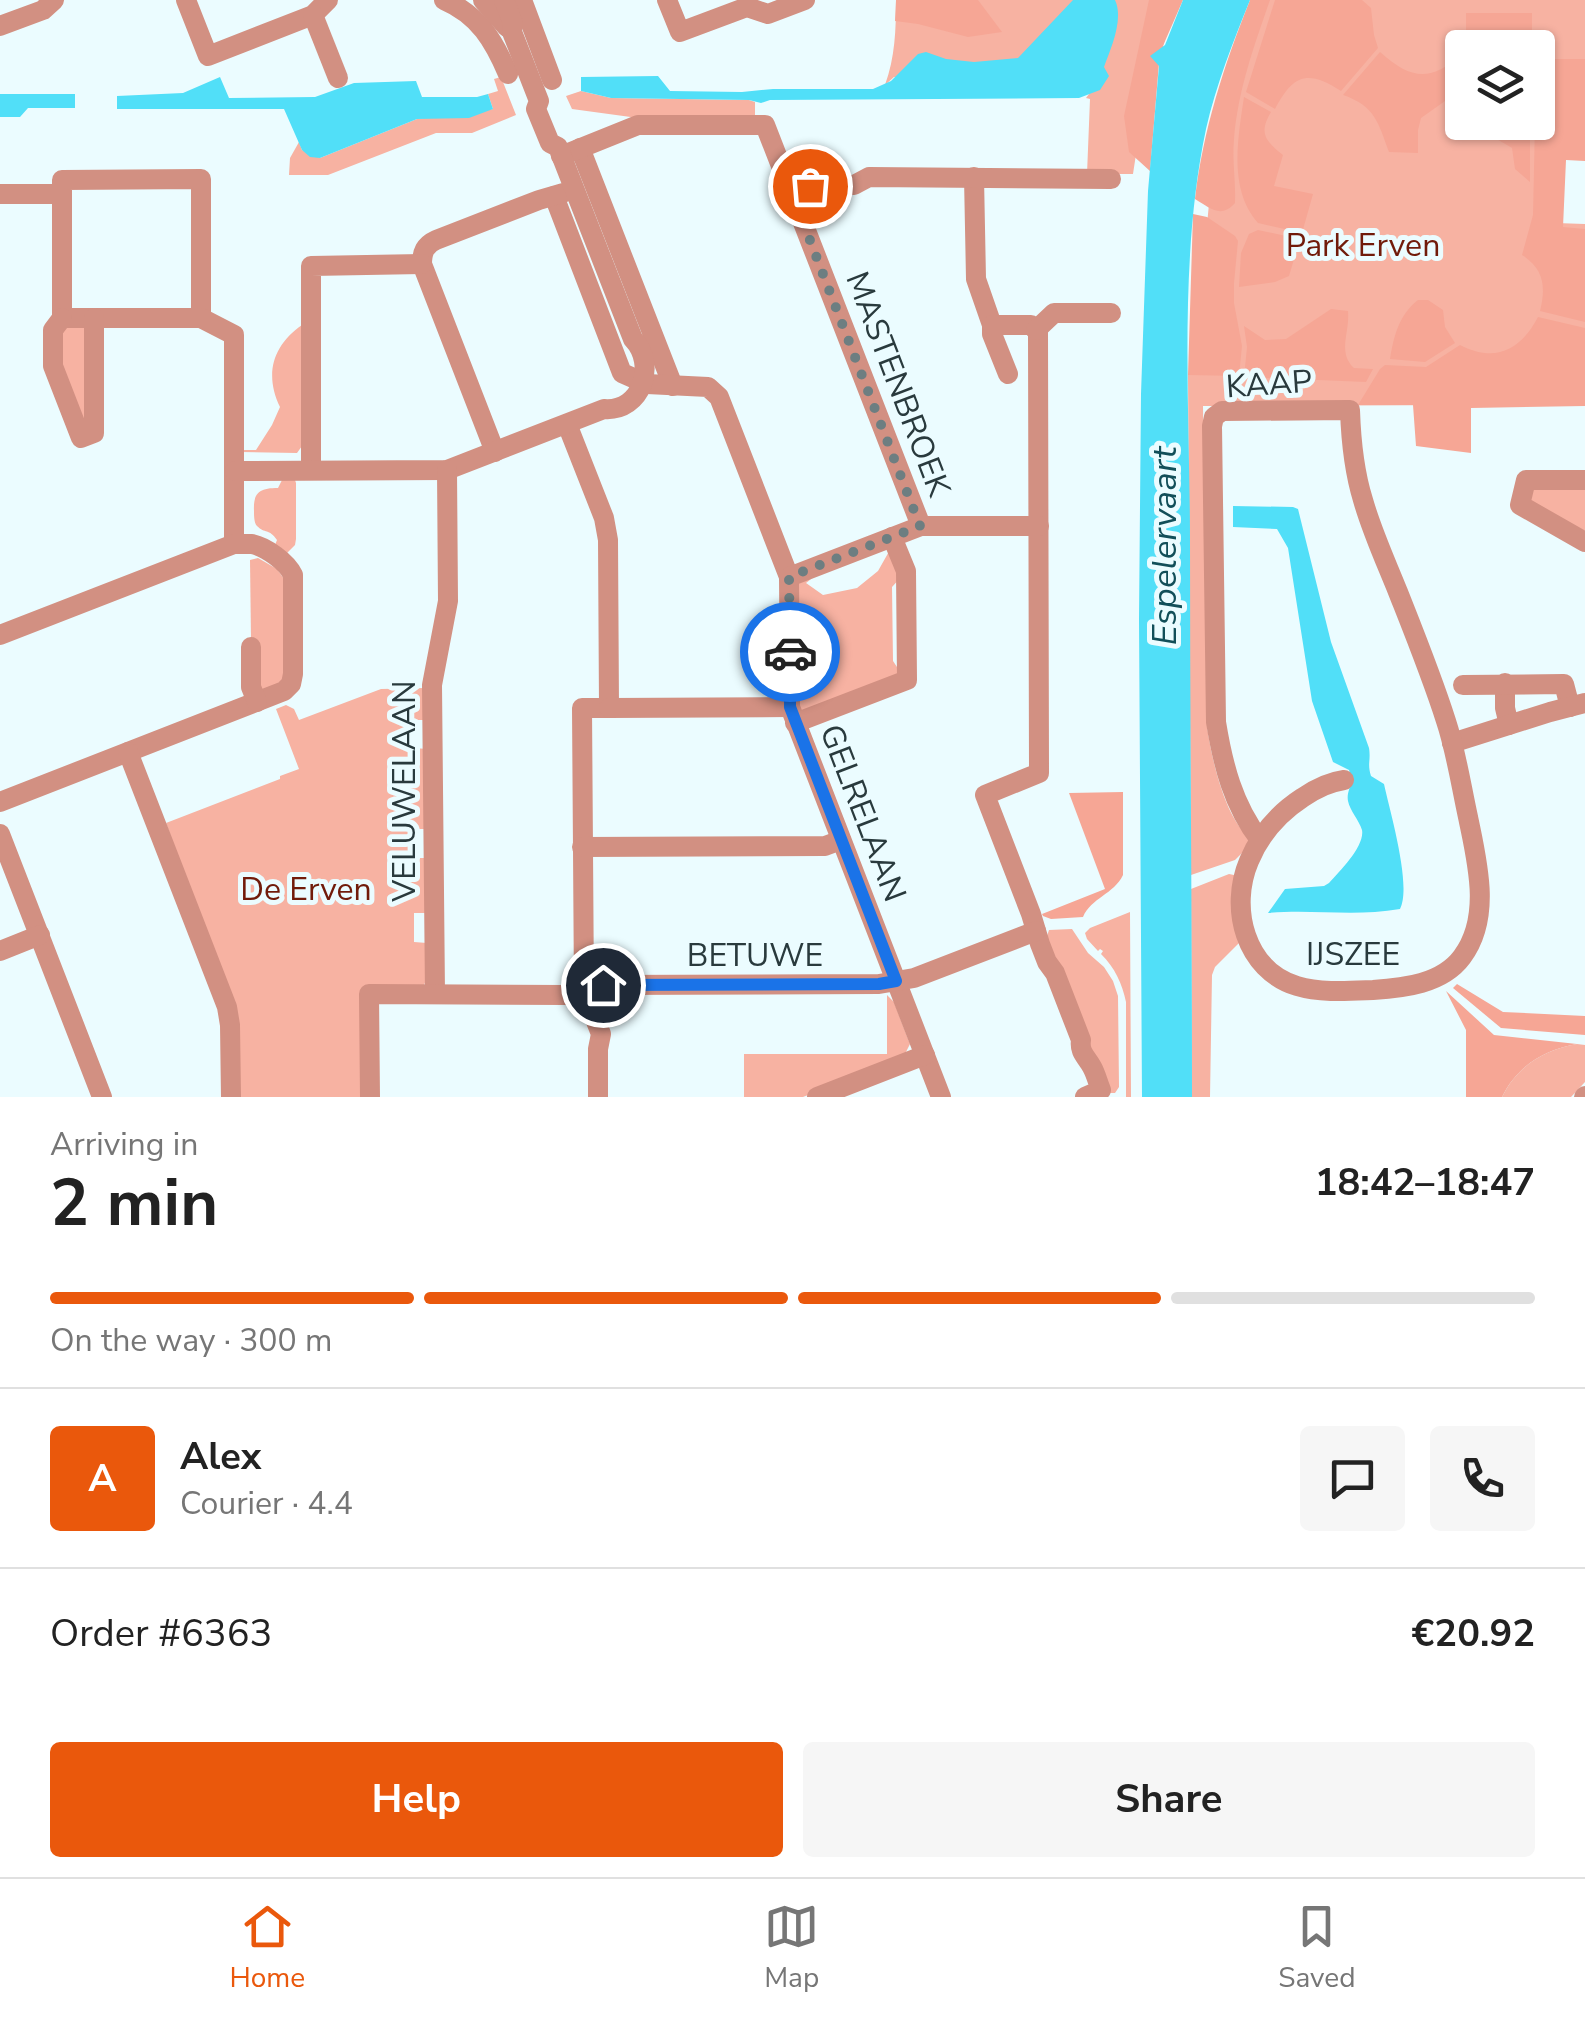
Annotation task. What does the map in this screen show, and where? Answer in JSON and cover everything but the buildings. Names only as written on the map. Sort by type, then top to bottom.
[{"type":"street","points":[[0,26],[43,10],[54,0]]},
{"type":"street","points":[[186,0],[208,56],[321,8],[338,78]]},
{"type":"street","points":[[483,0],[512,32],[539,101],[547,104],[672,386]]},
{"type":"street","points":[[504,0],[513,23],[512,32]]},
{"type":"street","points":[[522,0],[553,74]]},
{"type":"street","points":[[668,0],[680,32],[746,7],[768,14],[805,0]]},
{"type":"street","points":[[456,3],[480,23],[502,66]]},
{"type":"street","name":"MASTENBROEK","points":[[566,150],[638,125],[765,125],[920,526],[1039,526]]},
{"type":"street","points":[[566,150],[564,192],[616,358],[622,373],[635,379]]},
{"type":"street","points":[[791,191],[810,186],[854,185],[869,177],[1111,179]]},
{"type":"street","points":[[974,177],[975,274],[1008,374]]},
{"type":"street","points":[[94,318],[94,433],[82,438],[53,366],[53,330],[62,318],[62,180],[201,179],[201,318]]},
{"type":"street","points":[[416,264],[430,242],[564,192]]},
{"type":"street","points":[[564,192],[632,339],[638,344],[646,372],[635,379]]},
{"type":"street","points":[[0,194],[62,194]]},
{"type":"street","points":[[416,264],[496,452]]},
{"type":"street","points":[[311,470],[311,266],[416,264]]},
{"type":"street","points":[[1036,330],[1054,313],[1111,313]]},
{"type":"street","points":[[62,318],[201,318],[234,335],[234,544]]},
{"type":"street","points":[[992,325],[1031,325],[1038,332],[1040,773],[985,795],[1046,962],[1055,973],[1074,1020],[1084,1059],[1091,1063],[1101,1090],[1085,1097]]},
{"type":"street","points":[[235,471],[447,470],[625,404],[638,394],[635,379]]},
{"type":"street","name":"GELRELAAN","points":[[635,379],[708,387],[717,394],[789,577],[792,715],[941,1097]]},
{"type":"street","name":"KAAP","points":[[1260,840],[1234,793],[1220,751],[1216,722],[1212,426],[1216,414],[1230,410],[1350,410],[1354,461],[1363,501],[1418,640],[1452,743]]},
{"type":"street","points":[[567,424],[607,528],[609,708]]},
{"type":"street","name":"VELUWELAAN","points":[[435,994],[432,680],[448,601],[447,470]]},
{"type":"street","points":[[1585,480],[1526,480],[1520,505],[1585,542]]},
{"type":"street","points":[[789,577],[920,526]]},
{"type":"street","points":[[598,1097],[601,1034],[584,990],[582,708],[792,715],[906,680],[906,571],[892,537]]},
{"type":"street","points":[[0,635],[234,544],[259,547],[287,565],[293,575],[293,678],[284,691],[0,802]]},
{"type":"street","points":[[251,647],[251,686],[257,702]]},
{"type":"street","points":[[1505,684],[1509,725]]},
{"type":"street","points":[[1452,743],[1578,705],[1564,684],[1463,685]]},
{"type":"street","name":"IJSZEE","points":[[1344,780],[1299,800],[1260,840],[1246,866],[1240,908],[1249,945],[1260,964],[1297,986],[1338,991],[1388,989],[1436,978],[1457,962],[1469,946],[1480,901],[1476,859],[1452,743]]},
{"type":"street","points":[[128,752],[227,1007],[231,1097]]},
{"type":"street","points":[[0,834],[102,1097]]},
{"type":"street","points":[[582,847],[825,846],[841,840]]},
{"type":"street","name":"BETUWE","points":[[370,1097],[369,994],[566,994],[603,985],[879,984],[914,978],[1036,931]]},
{"type":"street","points":[[0,951],[40,935]]},
{"type":"street","points":[[816,1097],[925,1055]]},
{"type":"green space","points":[[896,0],[1178,0],[1146,108],[1133,174],[1087,174],[1089,94],[894,77],[885,85],[894,43]]},
{"type":"green space","name":"Park Erven","points":[[1252,0],[1585,0],[1585,156],[1556,156],[1556,223],[1585,224],[1585,401],[1203,406],[1207,726],[1227,803],[1251,838],[1235,860],[1191,875],[1188,375],[1200,375],[1202,277],[1215,141]]},
{"type":"green space","points":[[501,77],[516,115],[472,133],[436,133],[328,175],[289,175],[290,158],[299,142],[302,150],[320,158],[417,119],[493,109],[488,94],[498,91],[494,79]]},
{"type":"green space","points":[[581,91],[611,98],[749,100],[755,102],[755,116],[638,118],[572,109],[566,96]]},
{"type":"green space","points":[[302,325],[302,446],[297,453],[240,452],[256,450],[272,425],[280,407],[273,383],[274,361],[284,342]]},
{"type":"green space","points":[[60,328],[89,328],[89,415],[83,420],[58,364]]},
{"type":"green space","points":[[282,480],[296,483],[296,539],[285,555],[275,545],[274,536],[257,526],[254,515],[256,495],[278,488]]},
{"type":"green space","points":[[1532,489],[1585,490],[1585,531],[1530,504]]},
{"type":"green space","points":[[891,548],[902,576],[892,587],[893,661],[901,673],[799,713],[799,582],[810,576],[806,583],[823,595],[857,588],[878,571]]},
{"type":"green space","points":[[258,558],[277,569],[284,579],[288,677],[261,694],[251,640],[250,560]]},
{"type":"green space","name":"De Erven","points":[[424,688],[427,720],[414,720],[414,748],[427,749],[427,829],[414,829],[414,858],[427,858],[427,913],[414,913],[414,942],[427,943],[426,981],[424,985],[363,988],[364,1097],[236,1097],[236,1020],[166,823],[299,769],[276,709],[286,705],[294,709],[299,720],[381,689]]},
{"type":"green space","points":[[1234,875],[1240,942],[1212,975],[1210,1097],[1192,1097],[1191,889]]},
{"type":"green space","points":[[1130,912],[1131,1097],[1126,1097],[1126,1002],[1114,970],[1101,954],[1103,951],[1098,951],[1085,933]]},
{"type":"green space","points":[[1072,929],[1088,953],[1104,967],[1118,996],[1119,1087],[1115,1093],[1107,1093],[1045,942],[1049,930]]},
{"type":"green space","points":[[887,995],[894,1002],[910,1044],[907,1056],[803,1097],[744,1097],[744,1054],[887,1054]]},
{"type":"green space","points":[[1585,1045],[1585,1082],[1571,1097],[1502,1097],[1515,1076],[1533,1061],[1553,1050]]},
{"type":"shaded area","points":[[896,0],[978,0],[1002,32],[968,37],[895,21]]},
{"type":"shaded area","points":[[1149,0],[1183,0],[1159,63],[1150,171],[1129,152],[1124,116]]},
{"type":"shaded area","points":[[1250,0],[1270,0],[1239,103],[1234,147],[1235,203],[1220,211],[1195,199],[1216,98]]},
{"type":"shaded area","points":[[1275,0],[1362,0],[1371,8],[1378,48],[1341,91],[1319,80],[1302,79],[1288,89],[1275,109],[1246,92]]},
{"type":"shaded area","points":[[1466,13],[1532,13],[1532,30],[1466,30]]},
{"type":"shaded area","points":[[1380,52],[1411,72],[1431,73],[1445,66],[1445,101],[1421,118],[1418,153],[1389,152],[1369,110],[1343,95]]},
{"type":"shaded area","points":[[1555,59],[1585,59],[1585,161],[1566,160],[1563,227],[1585,229],[1585,322],[1540,311],[1542,279],[1522,255],[1533,215],[1535,140],[1555,140]]},
{"type":"shaded area","points":[[1244,97],[1271,112],[1265,126],[1266,136],[1283,155],[1274,186],[1313,194],[1302,233],[1258,223],[1242,195],[1237,163]]},
{"type":"shaded area","points":[[1498,140],[1530,140],[1530,182],[1515,169],[1512,148]]},
{"type":"shaded area","points":[[1193,214],[1207,217],[1238,241],[1234,303],[1242,346],[1239,376],[1188,375]]},
{"type":"shaded area","points":[[1258,230],[1300,239],[1289,276],[1239,287],[1241,253],[1249,234]]},
{"type":"shaded area","points":[[1418,300],[1428,300],[1443,310],[1445,327],[1455,343],[1425,362],[1390,359],[1398,326]]},
{"type":"shaded area","points":[[1331,309],[1348,311],[1346,355],[1354,368],[1373,369],[1366,382],[1244,377],[1244,326],[1265,340],[1286,339]]},
{"type":"shaded area","points":[[1538,317],[1585,328],[1585,406],[1471,408],[1471,453],[1416,446],[1413,405],[1358,405],[1385,365],[1426,367],[1460,345],[1484,353],[1505,350],[1523,338]]},
{"type":"shaded area","points":[[1123,792],[1123,875],[1083,917],[1043,916],[1105,889],[1069,793]]},
{"type":"shaded area","points":[[1457,984],[1503,1012],[1585,1016],[1585,1035],[1501,1028],[1453,988]]},
{"type":"shaded area","points":[[1446,991],[1494,1035],[1577,1044],[1553,1050],[1533,1061],[1515,1076],[1502,1097],[1466,1097],[1466,1030]]},
{"type":"water","points":[[1073,0],[1115,0],[1118,16],[1104,67],[1109,76],[1100,90],[1079,98],[761,103],[611,98],[581,91],[581,77],[658,76],[670,91],[873,89],[891,81],[918,54],[926,52],[974,62],[1018,58]]},
{"type":"water","name":"Espelervaart","points":[[1183,0],[1250,0],[1206,129],[1197,179],[1189,283],[1192,1097],[1142,1097],[1141,394],[1148,191],[1159,66],[1150,56],[1165,45]]},
{"type":"water","points":[[220,77],[229,98],[315,97],[354,83],[416,81],[422,97],[488,94],[493,109],[469,118],[417,119],[320,158],[310,157],[302,150],[284,109],[117,109],[117,96],[183,93]]},
{"type":"water","points":[[0,94],[75,94],[75,108],[28,108],[20,117],[0,117]]},
{"type":"water","points":[[1233,506],[1298,509],[1331,642],[1369,748],[1371,776],[1384,784],[1402,867],[1400,909],[1268,913],[1285,889],[1329,883],[1356,851],[1362,830],[1348,801],[1349,770],[1333,762],[1312,701],[1288,548],[1277,529],[1233,527]]},
{"type":"way so far","points":[[790,652],[789,577],[920,526],[791,191],[810,186]]},
{"type":"route","points":[[603,985],[896,981],[790,707],[790,652]]}]
